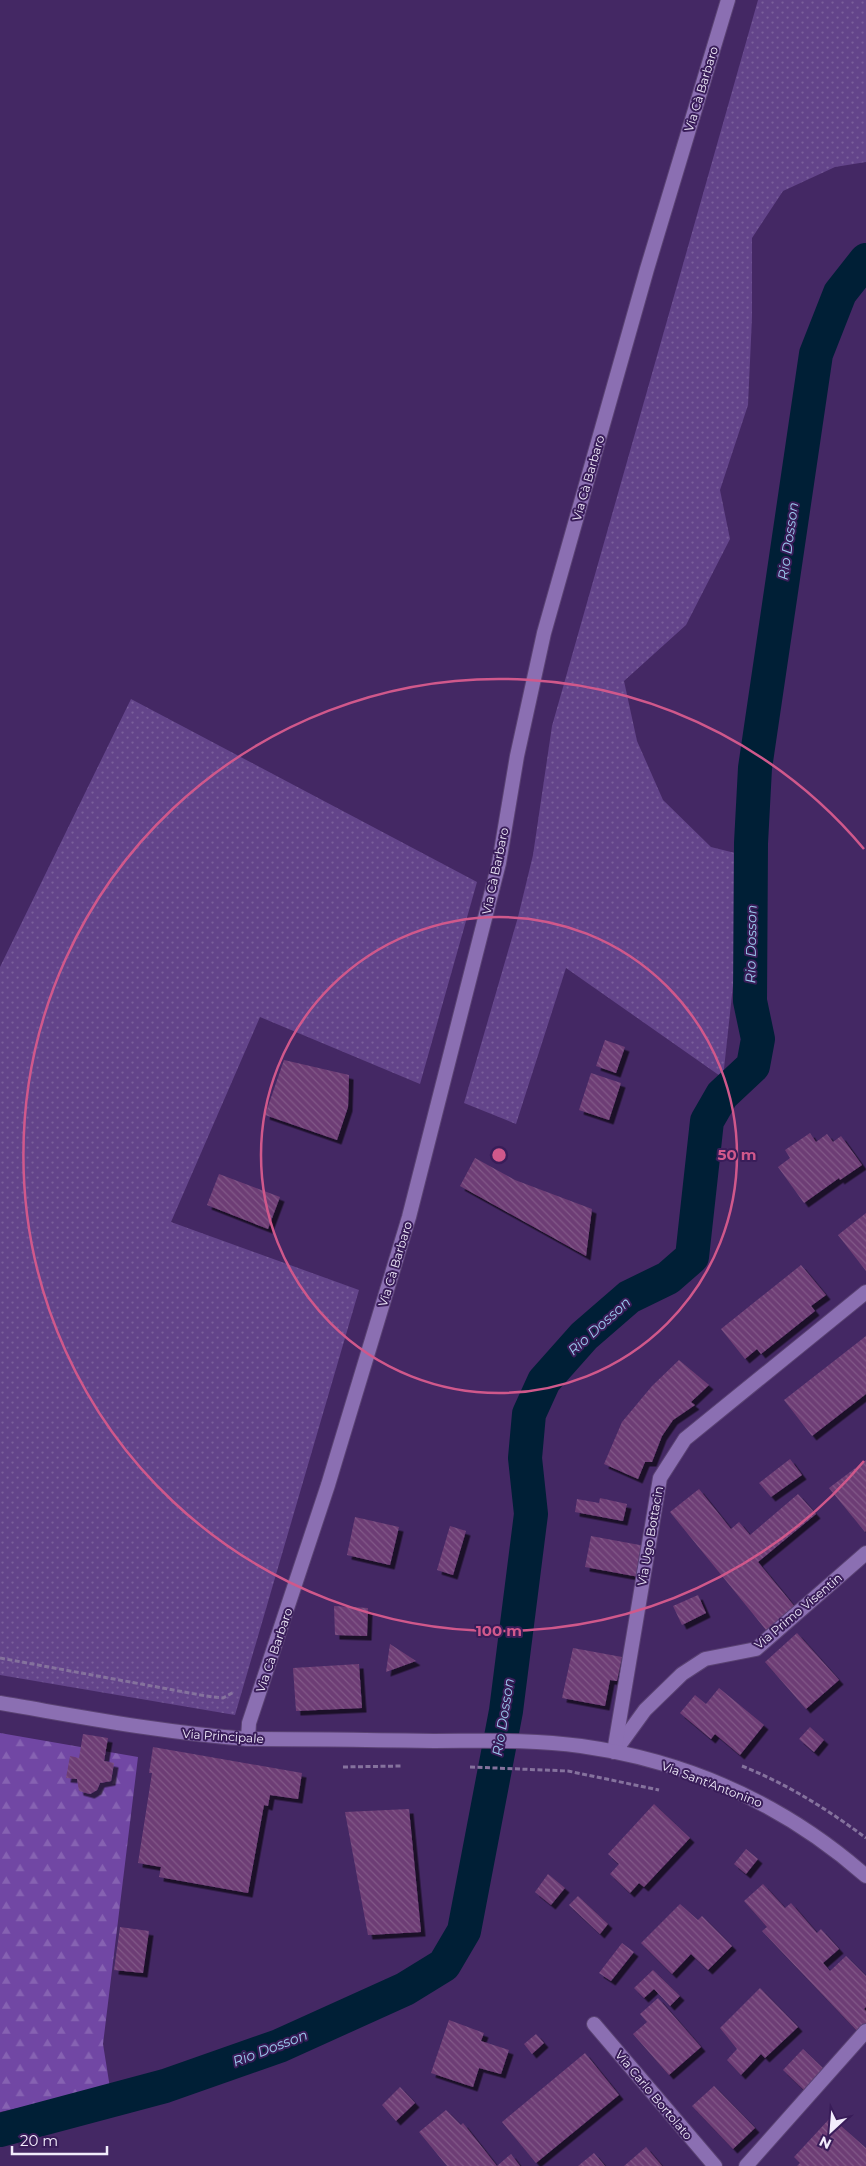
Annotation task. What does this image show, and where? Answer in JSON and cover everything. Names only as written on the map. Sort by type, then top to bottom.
[{"type":"street","name":"Via Cà Barbaro","points":[[248,1739],[249,1722],[328,1484],[409,1217],[499,863],[517,756],[544,633],[647,269],[728,0]]},
{"type":"street","name":"Via Ugo Bottacin","points":[[614,1752],[660,1478],[685,1439],[866,1292]]},
{"type":"street","name":"Via Primo Visentin","points":[[614,1752],[645,1710],[682,1674],[705,1659],[756,1649],[866,1553]]},
{"type":"street","name":"Via Principale","points":[[0,1703],[151,1730],[248,1739],[448,1741]]},
{"type":"street","name":"Via Sant'Antonino","points":[[448,1741],[528,1742],[579,1746],[614,1752],[685,1770],[766,1805],[838,1851],[866,1876]]},
{"type":"street","name":"Via Carlo Bortolato","points":[[594,2024],[715,2166]]},
{"type":"street","points":[[746,2166],[866,2031]]},
{"type":"path","points":[[0,1658],[223,1698],[234,1691],[237,1684]]},
{"type":"path","points":[[343,1767],[409,1766]]},
{"type":"path","points":[[466,1766],[526,1768],[568,1772],[613,1779],[666,1791]]},
{"type":"shaded area","points":[[758,0],[866,0],[866,162],[835,167],[783,191],[752,238],[752,317],[748,405],[720,490],[730,539],[686,625],[624,681],[637,741],[663,800],[711,847],[747,856],[723,1078],[566,968],[516,1124],[464,1103],[518,917],[533,855],[552,726]]},
{"type":"shaded area","points":[[131,699],[477,882],[420,1084],[260,1017],[171,1222],[359,1290],[235,1715],[0,1675],[0,967]]},
{"type":"green space","points":[[0,1733],[138,1757],[103,2044],[110,2088],[0,2112]]},
{"type":"building","points":[[605,1040],[625,1047],[616,1073],[596,1066]]},
{"type":"building","points":[[284,1060],[349,1075],[348,1107],[337,1140],[265,1115]]},
{"type":"building","points":[[591,1073],[621,1083],[609,1120],[579,1110]]},
{"type":"building","points":[[810,1133],[816,1142],[827,1134],[833,1142],[841,1136],[862,1165],[840,1180],[839,1178],[804,1203],[778,1167],[790,1158],[785,1150]]},
{"type":"building","points":[[475,1158],[515,1180],[592,1209],[586,1256],[460,1186]]},
{"type":"building","points":[[219,1174],[280,1197],[268,1229],[207,1205]]},
{"type":"building","points":[[866,1213],[866,1271],[838,1235]]},
{"type":"building","points":[[801,1265],[826,1295],[811,1306],[815,1311],[761,1354],[757,1349],[745,1359],[721,1329]]},
{"type":"building","points":[[866,1336],[866,1394],[812,1436],[784,1400]]},
{"type":"building","points":[[679,1360],[709,1385],[691,1402],[695,1405],[673,1420],[662,1436],[652,1462],[645,1462],[638,1479],[604,1464],[622,1422],[652,1386]]},
{"type":"building","points":[[790,1459],[802,1475],[771,1497],[759,1483]]},
{"type":"building","points":[[866,1460],[866,1531],[865,1532],[829,1488]]},
{"type":"building","points":[[699,1489],[731,1529],[739,1522],[750,1535],[798,1494],[816,1514],[758,1562],[795,1607],[766,1630],[670,1512]]},
{"type":"building","points":[[600,1498],[627,1504],[623,1521],[575,1512],[577,1499],[599,1503]]},
{"type":"building","points":[[355,1517],[399,1527],[390,1565],[347,1555]]},
{"type":"building","points":[[450,1526],[466,1531],[453,1575],[437,1570]]},
{"type":"building","points":[[591,1536],[645,1546],[639,1577],[585,1567]]},
{"type":"building","points":[[698,1595],[706,1613],[682,1625],[673,1606]]},
{"type":"building","points":[[334,1606],[368,1608],[367,1636],[335,1635]]},
{"type":"building","points":[[797,1633],[839,1680],[806,1709],[765,1662]]},
{"type":"building","points":[[390,1644],[416,1661],[386,1672]]},
{"type":"building","points":[[573,1648],[622,1657],[617,1681],[610,1680],[605,1706],[562,1698]]},
{"type":"building","points":[[359,1664],[362,1708],[296,1711],[293,1668]]},
{"type":"building","points":[[719,1688],[764,1725],[740,1755],[715,1734],[711,1739],[680,1713],[695,1695],[706,1704]]},
{"type":"building","points":[[810,1727],[824,1740],[814,1752],[799,1739]]},
{"type":"building","points":[[83,1734],[108,1738],[104,1761],[114,1763],[111,1781],[100,1783],[97,1790],[90,1794],[79,1791],[77,1779],[66,1778],[70,1756],[79,1758]]},
{"type":"building","points":[[153,1747],[302,1773],[298,1799],[270,1795],[268,1806],[264,1805],[248,1893],[159,1877],[161,1867],[138,1863],[152,1773],[149,1773]]},
{"type":"building","points":[[654,1804],[690,1838],[644,1887],[639,1883],[630,1893],[610,1874],[619,1864],[608,1854]]},
{"type":"building","points":[[409,1809],[421,1932],[368,1935],[345,1812]]},
{"type":"building","points":[[746,1849],[758,1859],[746,1874],[734,1864]]},
{"type":"building","points":[[548,1874],[565,1888],[551,1905],[535,1892]]},
{"type":"building","points":[[763,1884],[785,1908],[791,1903],[817,1933],[821,1929],[839,1949],[823,1963],[830,1971],[846,1956],[866,1976],[866,2007],[864,2009],[866,2011],[866,2028],[860,2034],[762,1931],[767,1927],[744,1901]]},
{"type":"building","points":[[578,1896],[608,1924],[600,1934],[569,1905]]},
{"type":"building","points":[[680,1904],[698,1920],[702,1916],[732,1946],[708,1970],[691,1954],[672,1974],[641,1943]]},
{"type":"building","points":[[120,1927],[149,1931],[143,1973],[114,1970]]},
{"type":"building","points":[[622,1943],[634,1952],[611,1981],[599,1973]]},
{"type":"building","points":[[653,1970],[680,1996],[670,2006],[654,1989],[644,1998],[634,1988]]},
{"type":"building","points":[[760,1988],[798,2027],[765,2058],[761,2054],[741,2075],[727,2060],[737,2049],[720,2028]]},
{"type":"building","points":[[658,1998],[701,2047],[669,2075],[633,2034],[647,2022],[640,2014]]},
{"type":"building","points":[[449,2020],[484,2033],[481,2041],[509,2050],[501,2074],[479,2068],[473,2087],[431,2073]]},
{"type":"building","points":[[536,2034],[544,2043],[532,2054],[524,2044]]},
{"type":"building","points":[[803,2049],[825,2070],[805,2091],[783,2070]]},
{"type":"building","points":[[585,2053],[619,2095],[536,2163],[502,2122]]},
{"type":"building","points":[[714,2086],[755,2128],[733,2149],[692,2106]]},
{"type":"building","points":[[400,2087],[415,2103],[396,2121],[382,2105]]},
{"type":"building","points":[[446,2110],[461,2125],[463,2123],[497,2166],[447,2166],[419,2132]]},
{"type":"building","points":[[831,2117],[866,2148],[866,2166],[797,2166],[800,2163],[794,2157]]},
{"type":"building","points":[[646,2147],[662,2166],[624,2166]]},
{"type":"building","points":[[594,2153],[605,2166],[578,2166]]},
{"type":"building","points":[[511,2154],[520,2166],[497,2166]]},
{"type":"waterway","name":"Rio Dosson","points":[[0,2130],[165,2086],[279,2046],[405,1989],[444,1965],[464,1931],[506,1711],[531,1514],[525,1458],[529,1414],[544,1381],[584,1336],[629,1297],[668,1278],[692,1257],[707,1121],[722,1095],[753,1066],[758,1039],[750,1001],[751,843],[755,768],[816,354],[840,293],[866,260]]}]
